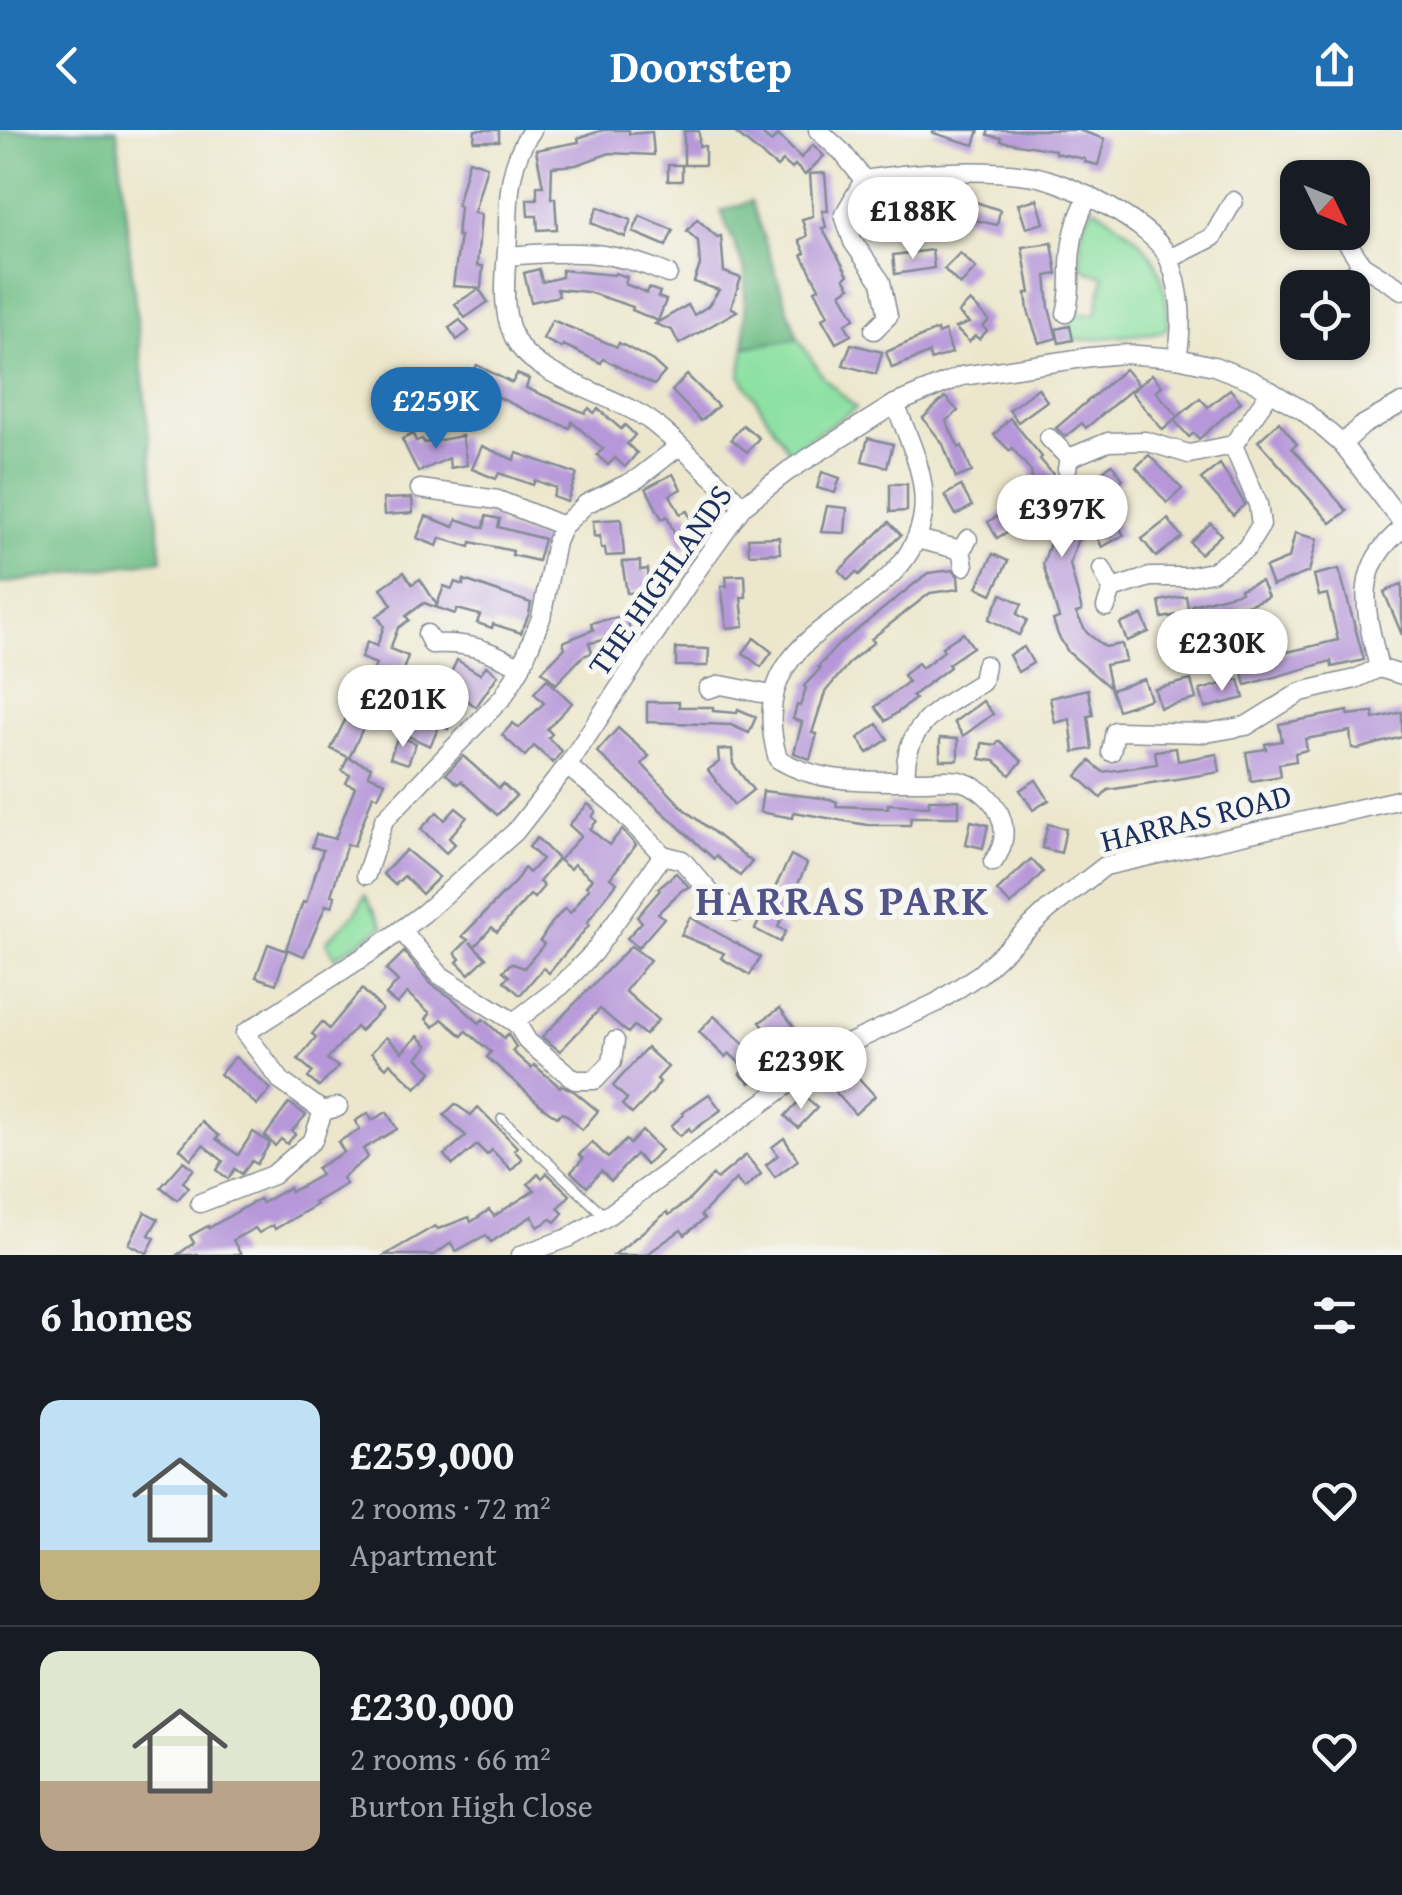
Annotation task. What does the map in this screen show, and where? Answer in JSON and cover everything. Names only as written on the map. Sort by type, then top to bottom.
[{"type":"street","points":[[532,130],[518,150],[508,198],[506,312],[520,346],[547,370],[603,394],[651,422],[743,506]]},
{"type":"street","points":[[818,130],[864,180]]},
{"type":"street","points":[[864,180],[909,173],[1035,176],[1088,196],[1142,228],[1169,260],[1180,304],[1182,335],[1177,358]]},
{"type":"street","points":[[864,180],[844,215],[853,242],[882,282],[896,318],[874,330]]},
{"type":"street","points":[[1066,313],[1082,292],[1070,254],[1076,222],[1088,196]]},
{"type":"street","points":[[1169,260],[1212,237],[1214,215],[1233,201]]},
{"type":"street","points":[[1351,250],[1362,266],[1402,290]]},
{"type":"street","points":[[508,256],[604,252],[633,259],[672,277]]},
{"type":"street","points":[[1357,270],[1362,266]]},
{"type":"street","name":"THE HIGHLANDS","points":[[200,1203],[272,1175],[313,1140],[330,1109],[282,1082],[245,1033],[400,930],[515,832],[567,766],[743,506],[788,471],[895,404],[962,376],[1107,356],[1177,358],[1214,366],[1270,391],[1304,412],[1342,444],[1402,525]]},
{"type":"street","points":[[1049,438],[1068,463],[1108,442],[1145,441],[1189,454],[1233,445],[1270,391]]},
{"type":"street","points":[[1342,444],[1364,425],[1402,403]]},
{"type":"street","points":[[895,404],[917,458],[924,510],[917,539],[887,579],[802,644],[771,695],[772,738],[778,759],[799,772],[852,781],[962,781],[994,802],[1011,841],[993,862]]},
{"type":"street","points":[[1102,569],[1109,598],[1150,577],[1212,572],[1246,549],[1260,524],[1258,504],[1233,445]]},
{"type":"street","points":[[363,867],[384,820],[503,698],[521,668],[541,618],[556,542],[563,526],[586,504],[637,479],[678,447]]},
{"type":"street","points":[[420,489],[498,500],[563,526]]},
{"type":"street","points":[[1379,668],[1365,611],[1368,570],[1385,542],[1402,525]]},
{"type":"street","points":[[917,539],[964,552]]},
{"type":"street","points":[[427,634],[432,644],[463,642],[521,668]]},
{"type":"street","points":[[1111,752],[1112,725],[1206,733],[1246,726],[1301,692],[1354,679],[1379,668],[1402,675]]},
{"type":"street","points":[[906,780],[904,758],[919,726],[988,680]]},
{"type":"street","points":[[719,681],[771,695]]},
{"type":"street","points":[[567,766],[616,807],[663,855],[682,860],[714,896],[737,913]]},
{"type":"street","name":"HARRAS ROAD","points":[[527,1254],[568,1238],[606,1216],[848,1044],[936,1003],[980,974],[1048,910],[1105,866],[1402,799]]},
{"type":"street","points":[[514,1022],[562,985],[593,953],[663,855]]},
{"type":"street","points":[[400,930],[440,975],[514,1022],[528,1042],[575,1080],[595,1080],[612,1062],[615,1040]]},
{"type":"lane","points":[[502,1119],[606,1216]]},
{"type":"green space","points":[[0,130],[117,130],[162,560],[0,584]]},
{"type":"green space","points":[[751,201],[798,338],[745,347],[745,270],[721,211]]},
{"type":"green space","points":[[1094,207],[1128,231],[1150,254],[1167,301],[1169,324],[1163,332],[1072,341],[1069,323],[1074,314],[1096,314],[1104,276],[1081,266],[1083,228]]},
{"type":"green space","points":[[798,338],[823,377],[856,408],[789,451],[740,375],[745,347]]},
{"type":"green space","points":[[365,895],[384,926],[335,957],[326,941],[355,914]]},
{"type":"building","points":[[475,130],[499,130],[499,141],[474,141]]},
{"type":"building","points":[[603,130],[652,132],[654,155],[610,153],[576,165],[552,167],[551,198],[555,198],[557,229],[538,230],[537,216],[528,216],[527,199],[537,199],[537,186],[543,186],[536,150],[579,142],[578,138]]},
{"type":"building","points":[[732,130],[758,130],[771,142],[778,135],[801,158],[813,145],[824,156],[805,175],[795,165],[792,169],[783,161],[777,167]]},
{"type":"building","points":[[979,130],[974,145],[933,133]]},
{"type":"building","points":[[988,130],[1078,130],[1105,139],[1098,165],[1055,150],[1001,141],[988,135]]},
{"type":"building","points":[[684,131],[699,131],[699,146],[705,146],[705,165],[684,165]]},
{"type":"building","points":[[469,160],[487,166],[474,213],[481,214],[477,266],[483,266],[481,288],[453,286],[460,236],[457,205]]},
{"type":"building","points":[[668,165],[682,165],[682,181],[668,181]]},
{"type":"building","points":[[825,173],[828,211],[822,211],[826,227],[822,228],[848,275],[844,278],[850,287],[841,293],[855,318],[845,324],[851,335],[836,343],[822,319],[828,315],[815,290],[819,288],[799,240],[807,236],[802,219],[813,216],[810,174]]},
{"type":"building","points":[[937,189],[1000,210],[997,225],[931,213]]},
{"type":"building","points":[[906,190],[912,208],[883,217],[877,199]]},
{"type":"building","points":[[1037,199],[1044,223],[1026,228],[1018,204]]},
{"type":"building","points":[[598,207],[631,220],[625,237],[591,223]]},
{"type":"building","points":[[640,216],[673,230],[666,246],[633,232]]},
{"type":"building","points":[[697,219],[717,237],[721,236],[724,272],[741,278],[731,307],[737,311],[679,344],[672,330],[655,324],[688,305],[694,315],[708,306],[719,290],[694,282],[700,265],[698,241],[687,231]]},
{"type":"building","points":[[1052,243],[1057,274],[1046,276],[1057,338],[1039,343],[1028,311],[1026,293],[1030,293],[1022,247]]},
{"type":"building","points":[[932,250],[934,268],[895,274],[893,255]]},
{"type":"building","points":[[960,253],[976,268],[960,285],[944,269]]},
{"type":"building","points":[[539,269],[542,282],[562,277],[562,270],[615,273],[627,277],[625,284],[647,293],[649,288],[660,292],[658,297],[666,300],[658,321],[632,310],[633,307],[588,292],[557,289],[559,296],[531,302],[524,273]]},
{"type":"building","points":[[479,289],[488,302],[465,318],[455,304]]},
{"type":"building","points":[[970,301],[989,320],[983,327],[987,331],[969,342],[955,328],[969,323],[958,313]]},
{"type":"building","points":[[460,320],[469,331],[457,340],[449,328]]},
{"type":"building","points":[[552,320],[617,347],[619,343],[665,372],[654,385],[603,359],[601,363],[563,345],[562,348],[543,339]]},
{"type":"building","points":[[1070,326],[1073,340],[1059,343],[1056,329]]},
{"type":"building","points":[[937,330],[938,334],[945,331],[952,353],[931,360],[929,353],[892,368],[886,352]]},
{"type":"building","points":[[851,344],[882,352],[876,374],[843,365]]},
{"type":"building","points":[[477,365],[512,383],[517,374],[529,379],[526,388],[585,413],[589,408],[594,413],[598,409],[621,429],[625,425],[635,435],[627,444],[637,453],[625,467],[615,458],[608,465],[597,455],[603,449],[572,422],[570,428],[468,382]]},
{"type":"building","points":[[1125,369],[1138,384],[1086,428],[1082,423],[1065,437],[1056,428]]},
{"type":"building","points":[[1152,374],[1162,386],[1156,391],[1178,417],[1163,430],[1131,392]]},
{"type":"building","points":[[687,375],[718,406],[701,421],[672,391]]},
{"type":"building","points":[[1038,388],[1047,401],[1018,422],[1009,410]]},
{"type":"building","points":[[1230,389],[1241,402],[1199,439],[1194,433],[1189,437],[1174,420],[1200,398],[1208,407]]},
{"type":"building","points":[[945,397],[958,411],[946,421],[972,472],[956,478],[943,444],[923,418]]},
{"type":"building","points":[[1010,418],[1042,457],[1057,479],[1053,483],[1090,532],[1077,541],[1070,564],[1082,611],[1076,613],[1087,633],[1105,647],[1122,644],[1126,661],[1105,665],[1110,688],[1068,652],[1058,635],[1053,620],[1059,618],[1043,564],[1057,521],[1033,487],[1031,471],[1012,448],[1010,451],[994,435]]},
{"type":"building","points":[[1279,422],[1297,444],[1292,448],[1347,511],[1331,523],[1258,441]]},
{"type":"building","points":[[743,425],[759,438],[747,452],[731,439]]},
{"type":"building","points":[[413,434],[416,441],[422,439],[424,443],[462,436],[467,465],[450,468],[449,458],[418,472],[402,439]]},
{"type":"building","points":[[868,438],[893,444],[887,467],[862,461]]},
{"type":"building","points":[[482,446],[514,460],[517,453],[577,474],[567,502],[553,497],[556,488],[535,480],[533,485],[499,473],[496,479],[472,469]]},
{"type":"building","points":[[1149,455],[1182,489],[1167,503],[1136,467]]},
{"type":"building","points":[[1112,464],[1123,479],[1095,501],[1083,486]]},
{"type":"building","points":[[1220,464],[1245,504],[1233,515],[1201,479]]},
{"type":"building","points":[[822,472],[840,478],[835,493],[817,488]]},
{"type":"building","points":[[673,474],[681,489],[670,495],[680,514],[687,511],[700,540],[681,549],[667,516],[662,519],[646,488]]},
{"type":"building","points":[[890,484],[907,484],[907,511],[890,512]]},
{"type":"building","points":[[961,486],[972,506],[956,515],[945,495]]},
{"type":"building","points":[[412,498],[413,513],[384,515],[383,499]]},
{"type":"building","points":[[827,506],[847,508],[845,533],[821,532]]},
{"type":"building","points":[[1002,513],[1012,529],[997,538],[988,522]]},
{"type":"building","points":[[426,516],[454,527],[457,519],[484,528],[486,516],[500,519],[498,527],[544,539],[538,561],[471,542],[470,547],[440,538],[437,546],[417,538]]},
{"type":"building","points":[[621,519],[624,555],[606,556],[600,536],[594,537],[593,521]]},
{"type":"building","points":[[1168,519],[1182,537],[1156,557],[1142,539]]},
{"type":"building","points":[[1115,521],[1124,535],[1102,547],[1094,531]]},
{"type":"building","points":[[889,522],[901,535],[859,575],[856,572],[848,580],[839,571]]},
{"type":"building","points":[[1211,523],[1221,535],[1200,554],[1190,542]]},
{"type":"building","points":[[1295,533],[1317,539],[1309,572],[1272,586],[1265,568],[1289,558]]},
{"type":"building","points":[[779,537],[780,553],[749,554],[748,538]]},
{"type":"building","points":[[993,554],[1008,561],[992,594],[977,587]]},
{"type":"building","points":[[640,561],[640,570],[648,569],[649,592],[627,593],[622,562]]},
{"type":"building","points":[[1339,569],[1364,660],[1332,667],[1331,661],[1246,685],[1241,669],[1275,655],[1338,640],[1327,594],[1319,596],[1314,575]]},
{"type":"building","points":[[953,570],[959,589],[930,593],[871,639],[874,642],[851,661],[825,692],[812,733],[817,734],[810,759],[794,753],[802,722],[793,719],[804,686],[818,667],[838,645],[928,573]]},
{"type":"building","points":[[404,572],[412,584],[420,579],[437,605],[444,586],[452,589],[455,582],[463,585],[464,580],[531,603],[529,614],[521,633],[477,623],[480,615],[457,609],[455,614],[424,603],[406,616],[409,620],[398,628],[390,649],[408,656],[395,693],[384,689],[378,696],[349,758],[371,767],[368,775],[385,782],[378,797],[373,795],[354,846],[347,844],[331,895],[335,896],[332,907],[326,905],[304,956],[286,949],[323,850],[312,847],[316,834],[335,839],[355,787],[346,783],[350,775],[342,771],[348,757],[331,749],[348,714],[355,718],[376,664],[361,658],[367,642],[377,646],[384,626],[377,616],[392,605],[381,588]]},
{"type":"building","points":[[745,575],[746,597],[741,597],[744,626],[727,628],[721,586],[727,586],[726,576]]},
{"type":"building","points":[[1261,581],[1268,597],[1237,609],[1239,617],[1227,620],[1225,614],[1196,622],[1192,605],[1241,592],[1240,589]]},
{"type":"building","points":[[1402,584],[1402,635],[1384,592]]},
{"type":"building","points":[[1002,594],[1022,604],[1017,614],[1027,620],[1019,635],[989,619]]},
{"type":"building","points":[[1186,596],[1189,613],[1162,618],[1159,601]]},
{"type":"building","points":[[627,615],[631,635],[589,643],[592,653],[583,656],[556,684],[542,671],[565,648],[563,642],[593,630],[591,623]]},
{"type":"building","points":[[1142,615],[1149,632],[1127,641],[1120,624]]},
{"type":"building","points":[[963,633],[973,647],[948,664],[950,667],[886,721],[875,707],[908,682],[903,675],[918,663],[922,668]]},
{"type":"building","points":[[754,638],[772,652],[761,667],[743,653]]},
{"type":"building","points":[[1024,647],[1033,663],[1018,672],[1009,655]]},
{"type":"building","points":[[676,648],[709,649],[708,666],[676,666]]},
{"type":"building","points":[[457,660],[480,674],[486,666],[498,675],[476,707],[463,697],[448,729],[440,725],[430,746],[408,736],[417,717],[428,722]]},
{"type":"building","points":[[547,679],[572,703],[547,729],[552,734],[548,738],[562,751],[553,763],[534,746],[525,756],[502,735],[513,723],[519,728],[544,703],[534,693]]},
{"type":"building","points":[[1144,679],[1151,699],[1118,710],[1111,690]]},
{"type":"building","points":[[1239,679],[1244,698],[1205,708],[1200,690]]},
{"type":"building","points":[[1191,680],[1196,699],[1160,708],[1155,689]]},
{"type":"building","points":[[1088,689],[1093,715],[1088,716],[1092,749],[1074,752],[1070,719],[1055,723],[1050,698]]},
{"type":"building","points":[[983,701],[993,714],[963,736],[954,722]]},
{"type":"building","points":[[647,702],[679,702],[679,707],[713,707],[713,711],[737,713],[738,709],[756,717],[749,733],[731,725],[647,722]]},
{"type":"building","points":[[1348,711],[1348,715],[1373,712],[1374,719],[1402,712],[1402,737],[1358,749],[1352,748],[1350,731],[1305,739],[1307,750],[1295,753],[1296,761],[1279,764],[1281,776],[1251,781],[1246,752],[1282,741],[1279,724]]},
{"type":"building","points":[[877,724],[888,739],[868,753],[858,738]]},
{"type":"building","points":[[618,728],[649,756],[642,764],[685,810],[752,862],[740,876],[716,856],[714,859],[597,752]]},
{"type":"building","points":[[398,736],[416,743],[408,764],[390,758]]},
{"type":"building","points":[[940,738],[958,739],[958,760],[940,760]]},
{"type":"building","points":[[999,741],[1022,761],[1010,775],[995,761],[980,759],[982,743],[996,745]]},
{"type":"building","points":[[1176,748],[1178,761],[1217,754],[1220,772],[1108,790],[1101,798],[1077,776],[1090,761],[1103,772],[1157,764],[1155,751]]},
{"type":"building","points":[[732,749],[733,764],[753,790],[734,805],[708,770],[719,762],[718,750]]},
{"type":"building","points":[[463,756],[499,788],[503,784],[516,796],[497,815],[461,781],[458,784],[446,774]]},
{"type":"building","points":[[1036,780],[1049,800],[1033,810],[1020,790]]},
{"type":"building","points":[[763,791],[830,799],[837,802],[836,806],[929,806],[929,800],[959,800],[959,817],[911,817],[910,825],[867,825],[794,812],[793,818],[760,812]]},
{"type":"building","points":[[588,804],[596,811],[592,817],[597,821],[590,829],[609,845],[622,830],[636,845],[610,878],[617,883],[589,925],[549,973],[543,968],[520,995],[504,981],[509,976],[503,971],[511,963],[524,968],[544,944],[540,941],[551,924],[565,908],[570,913],[589,888],[586,886],[592,879],[574,864],[570,869],[559,860],[581,836],[569,825]]},
{"type":"building","points":[[456,808],[467,817],[449,838],[455,844],[446,853],[421,829],[437,812],[445,820]]},
{"type":"building","points":[[971,821],[988,825],[983,848],[966,844]]},
{"type":"building","points":[[1048,824],[1066,829],[1061,853],[1042,848]]},
{"type":"building","points":[[537,838],[558,859],[539,882],[544,886],[534,898],[530,895],[497,932],[492,927],[475,946],[470,942],[486,958],[469,974],[457,962],[460,959],[455,953],[468,940],[462,936],[524,868],[529,873],[542,859],[529,847]]},
{"type":"building","points":[[406,850],[439,877],[422,894],[404,876],[395,885],[383,874]]},
{"type":"building","points":[[791,855],[807,864],[778,927],[786,931],[780,942],[755,929]]},
{"type":"building","points":[[1031,859],[1043,872],[1011,905],[997,891]]},
{"type":"building","points":[[676,873],[689,887],[658,913],[664,918],[638,948],[627,938],[642,922],[637,917],[658,888]]},
{"type":"building","points":[[690,917],[760,957],[750,975],[721,958],[724,953],[681,935]]},
{"type":"building","points":[[268,944],[287,951],[276,984],[256,977]]},
{"type":"building","points":[[631,946],[650,960],[625,991],[658,1020],[645,1035],[634,1026],[628,1033],[600,1009],[560,1051],[542,1037]]},
{"type":"building","points":[[404,952],[431,984],[479,1023],[483,1019],[504,1038],[508,1034],[516,1047],[512,1051],[531,1068],[534,1065],[598,1111],[582,1130],[567,1115],[561,1113],[557,1117],[544,1108],[487,1057],[491,1052],[466,1031],[462,1036],[442,1019],[434,1027],[426,1019],[430,1013],[407,993],[397,1004],[386,995],[398,981],[386,970]]},
{"type":"building","points":[[362,989],[382,1009],[360,1031],[356,1027],[327,1059],[338,1067],[319,1087],[308,1078],[313,1072],[298,1059],[316,1037],[312,1034],[322,1022],[329,1029]]},
{"type":"building","points":[[780,1008],[801,1036],[770,1059],[775,1063],[758,1082],[754,1079],[750,1083],[740,1074],[745,1068],[729,1053],[725,1057],[699,1032],[714,1016],[756,1055],[772,1037],[760,1022]]},
{"type":"building","points":[[418,1036],[428,1046],[417,1058],[432,1072],[416,1088],[390,1063],[386,1068],[371,1053],[386,1037],[402,1052]]},
{"type":"building","points":[[647,1048],[668,1067],[657,1079],[660,1082],[654,1091],[632,1114],[622,1105],[627,1099],[613,1086]]},
{"type":"building","points":[[235,1057],[271,1089],[257,1105],[220,1074]]},
{"type":"building","points":[[844,1062],[875,1096],[855,1114],[823,1078]]},
{"type":"building","points":[[709,1094],[721,1110],[680,1136],[671,1126]]},
{"type":"building","points":[[804,1096],[817,1108],[798,1128],[785,1116]]},
{"type":"building","points":[[289,1103],[306,1115],[287,1144],[281,1139],[275,1146],[265,1136]]},
{"type":"building","points":[[455,1104],[471,1115],[478,1107],[517,1147],[514,1150],[522,1159],[511,1170],[492,1150],[487,1155],[477,1145],[453,1165],[444,1155],[466,1136],[444,1115]]},
{"type":"building","points":[[387,1112],[397,1129],[363,1149],[368,1157],[342,1178],[346,1184],[316,1205],[275,1229],[273,1225],[259,1233],[255,1228],[233,1240],[241,1255],[177,1255],[194,1243],[190,1236],[208,1226],[259,1199],[262,1203],[289,1188],[291,1192],[321,1175],[317,1168],[344,1152],[338,1142],[360,1129],[355,1121],[368,1113],[372,1120]]},
{"type":"building","points":[[202,1122],[219,1136],[216,1139],[238,1155],[253,1132],[270,1143],[257,1164],[252,1161],[242,1174],[235,1169],[228,1179],[217,1170],[223,1161],[203,1145],[191,1159],[180,1149]]},
{"type":"building","points":[[642,1131],[661,1150],[646,1165],[636,1154],[611,1181],[601,1171],[587,1187],[571,1172],[583,1159],[579,1155],[592,1142],[608,1158]]},
{"type":"building","points":[[784,1138],[798,1160],[775,1177],[766,1165],[778,1155],[772,1147]]},
{"type":"building","points":[[746,1155],[761,1174],[744,1189],[736,1179],[701,1215],[704,1219],[685,1235],[681,1230],[646,1255],[614,1255],[667,1212],[669,1215],[689,1200],[713,1175],[717,1179]]},
{"type":"building","points":[[184,1161],[194,1169],[183,1182],[189,1187],[177,1200],[161,1187]]},
{"type":"building","points":[[547,1173],[570,1195],[558,1208],[563,1213],[555,1222],[551,1219],[538,1227],[532,1216],[491,1242],[486,1235],[456,1251],[451,1243],[434,1255],[385,1255],[435,1226],[438,1229],[469,1217],[471,1222],[489,1210],[494,1216],[535,1190],[528,1184],[538,1174],[542,1178]]},
{"type":"building","points":[[145,1212],[158,1219],[149,1235],[155,1238],[147,1253],[129,1244]]},
{"type":"district","name":"HARRAS PARK","points":[[843,900]]}]
